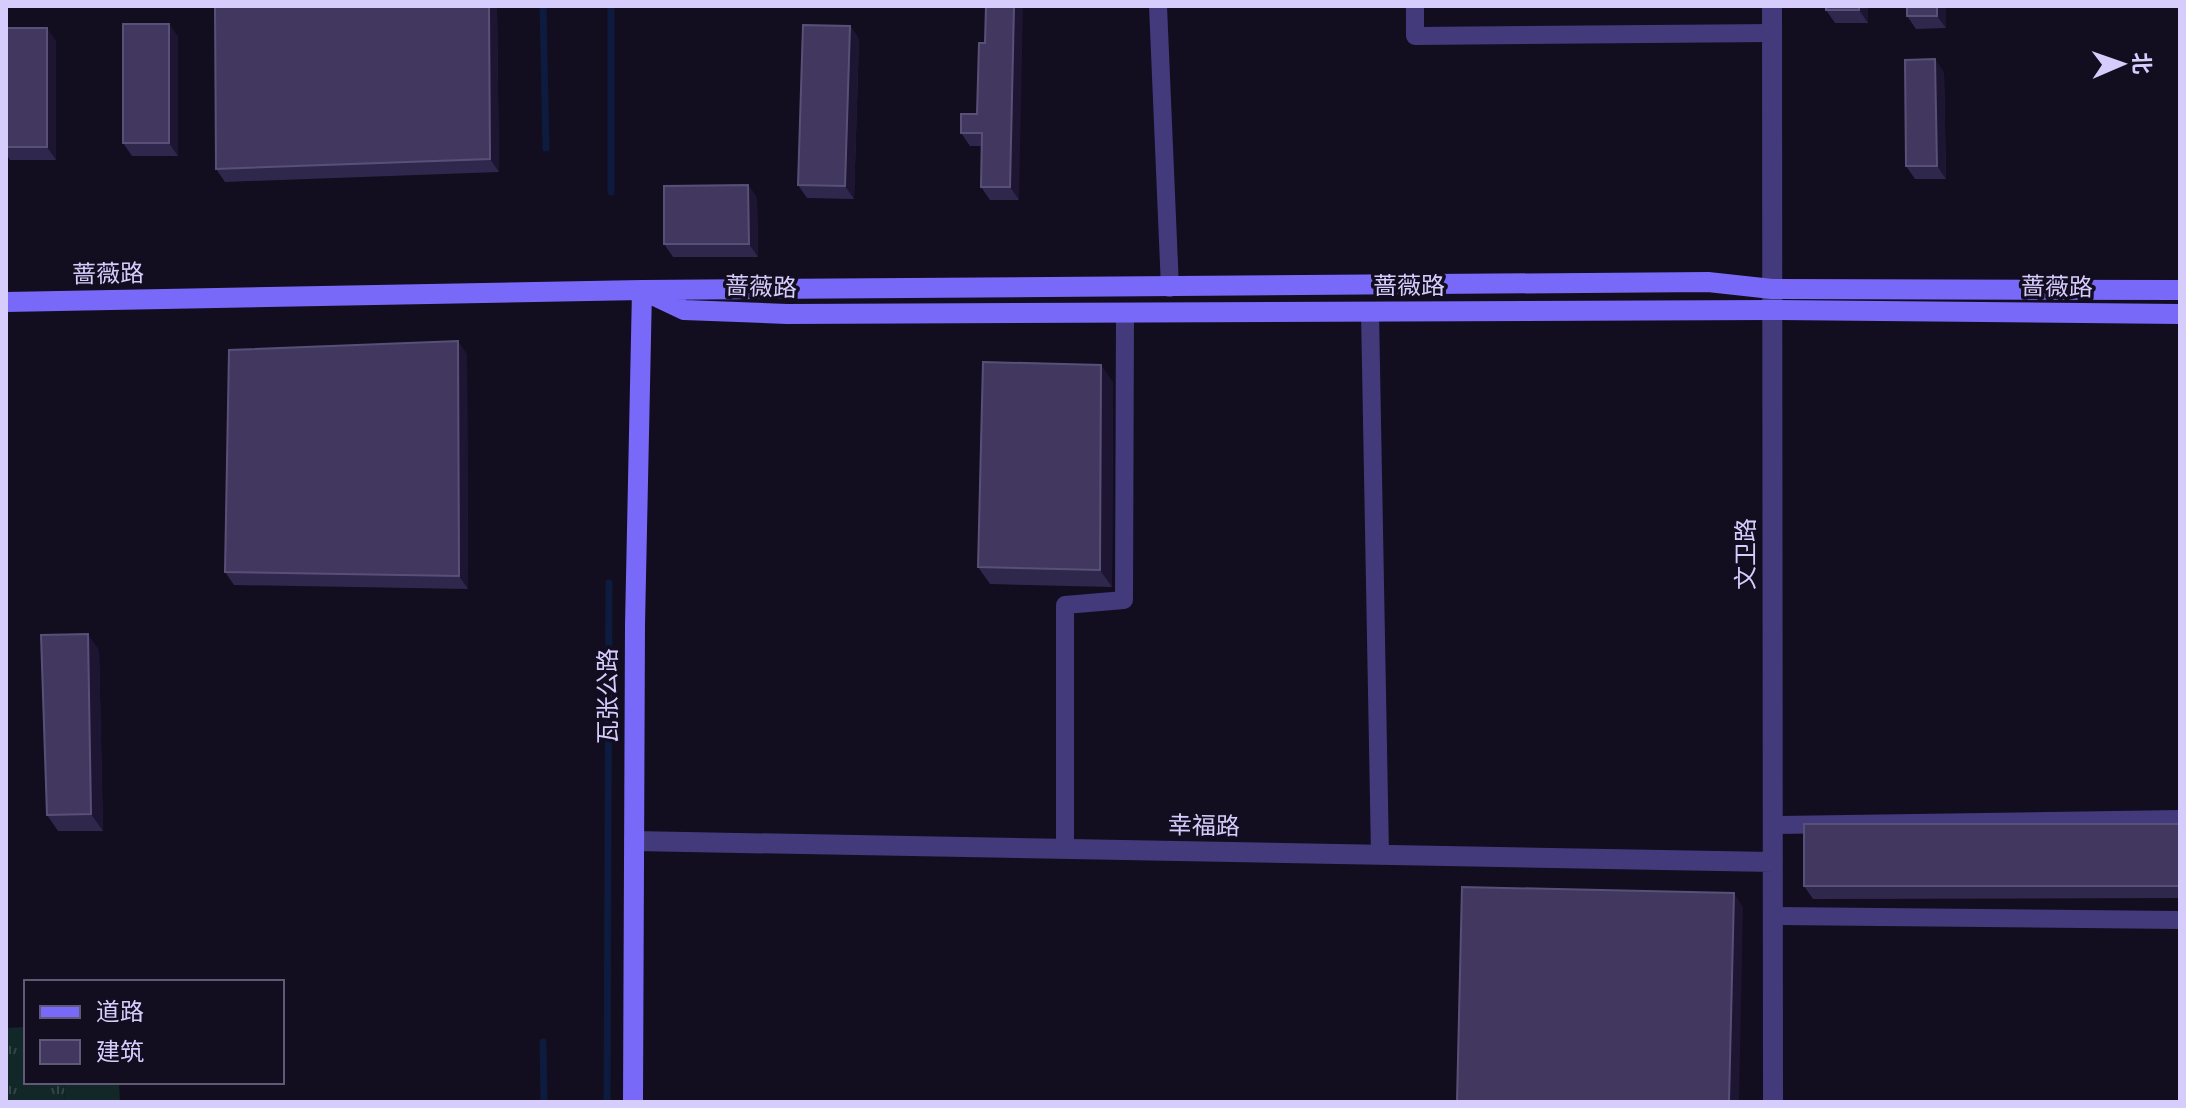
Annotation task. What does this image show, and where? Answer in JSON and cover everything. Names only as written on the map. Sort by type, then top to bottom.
[{"type":"main road","name":"蔷薇路","points":[[6,302],[642,290],[1708,282],[1772,299],[2180,314]]},
{"type":"main road","name":"蔷薇路","points":[[642,290],[684,310],[787,314],[1370,312],[2180,290]]},
{"type":"main road","name":"瓦张公路","points":[[633,1102],[642,290]]},
{"type":"street","points":[[1158,6],[1170,288]]},
{"type":"street","points":[[1415,6],[1415,36],[1772,33]]},
{"type":"street","name":"文卫路","points":[[1772,6],[1773,1102]]},
{"type":"street","points":[[1370,312],[1380,855]]},
{"type":"street","points":[[1065,849],[1065,605],[1124,600],[1125,313]]},
{"type":"street","points":[[1772,825],[2180,819]]},
{"type":"street","name":"幸福路","points":[[634,841],[1773,862]]},
{"type":"street","points":[[1773,916],[2180,920]]},
{"type":"green space","points":[[24,1027],[24,1084],[64,1084],[65,1102],[6,1102],[6,1028]]},
{"type":"green space","points":[[64,1084],[119,1084],[120,1102],[65,1102]]},
{"type":"building","points":[[215,6],[489,6],[490,159],[216,169]]},
{"type":"building","points":[[986,6],[1014,6],[1010,187],[981,187],[982,133],[961,133],[961,114],[977,114],[979,43],[985,43]]},
{"type":"building","points":[[1826,6],[1859,6],[1859,10],[1826,10]]},
{"type":"building","points":[[1907,6],[1937,6],[1937,16],[1907,16]]},
{"type":"building","points":[[123,24],[169,24],[169,143],[123,143]]},
{"type":"building","points":[[803,25],[850,26],[845,186],[798,185]]},
{"type":"building","points":[[6,28],[47,28],[47,147],[6,147]]},
{"type":"building","points":[[1935,59],[1937,166],[1906,166],[1905,60]]},
{"type":"building","points":[[748,185],[749,244],[664,244],[664,186]]},
{"type":"building","points":[[458,341],[459,576],[225,572],[229,350]]},
{"type":"building","points":[[983,362],[1101,365],[1100,570],[978,567]]},
{"type":"building","points":[[88,634],[91,814],[47,815],[41,635]]},
{"type":"building","points":[[1804,824],[2180,824],[2180,886],[1804,886]]},
{"type":"building","points":[[1462,887],[1734,893],[1729,1102],[1457,1102]]},
{"type":"waterway","points":[[543,6],[546,148]]},
{"type":"waterway","points":[[611,6],[611,192]]},
{"type":"waterway","points":[[607,1102],[609,583]]},
{"type":"waterway","points":[[543,1042],[544,1102]]}]
